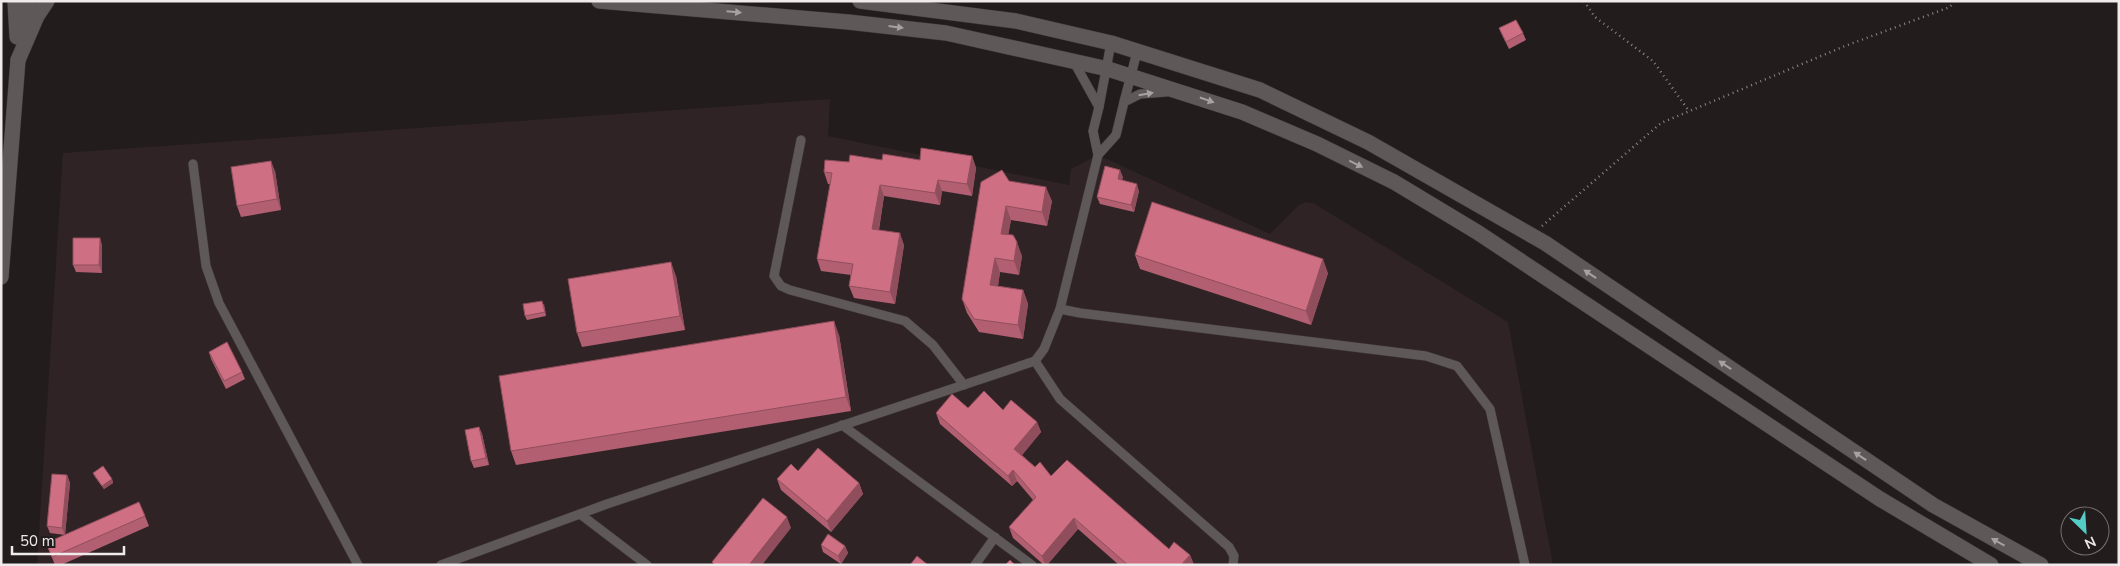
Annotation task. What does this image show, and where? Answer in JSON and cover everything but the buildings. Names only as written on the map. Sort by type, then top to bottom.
[{"type":"main road","points":[[9,1],[16,17]]},
{"type":"main road","points":[[15,1],[18,60]]},
{"type":"main road","points":[[1,277],[18,60],[29,1]]},
{"type":"main road","points":[[18,60],[37,16],[47,1]]},
{"type":"main road","points":[[598,1],[691,5],[946,33],[1108,69],[1250,116],[1317,144],[1394,182],[1478,232],[1872,494],[1991,565]]},
{"type":"main road","points":[[860,1],[1016,21],[1111,43],[1260,90],[1368,142],[1531,235],[1933,506],[2040,565]]},
{"type":"lane","points":[[441,565],[580,514],[1035,361],[1044,349],[1060,309],[1098,155],[1093,131],[1108,69],[1111,43]]},
{"type":"lane","points":[[1098,155],[1116,135],[1137,52]]},
{"type":"lane","points":[[1074,62],[1099,107]]},
{"type":"lane","points":[[1124,102],[1140,94],[1185,93]]},
{"type":"lane","points":[[801,140],[774,276],[781,286],[790,290],[905,321],[934,345],[964,385]]},
{"type":"lane","points":[[193,164],[206,266],[218,303],[358,565]]},
{"type":"lane","points":[[1060,309],[1426,356],[1457,366],[1490,409],[1525,565]]},
{"type":"lane","points":[[1035,361],[1060,399],[1229,547],[1234,556],[1233,565]]},
{"type":"lane","points":[[842,426],[1032,565]]},
{"type":"lane","points":[[580,514],[647,565]]},
{"type":"lane","points":[[975,565],[995,538]]},
{"type":"path","points":[[1584,1],[1595,17],[1653,61],[1689,111]]},
{"type":"path","points":[[1531,235],[1661,123],[1845,46],[1950,8],[1954,1]]},
{"type":"shaded area","points":[[830,99],[828,136],[1069,185],[1071,169],[1098,155],[1270,234],[1299,205],[1306,202],[1315,204],[1508,322],[1553,565],[37,565],[63,153]]}]
